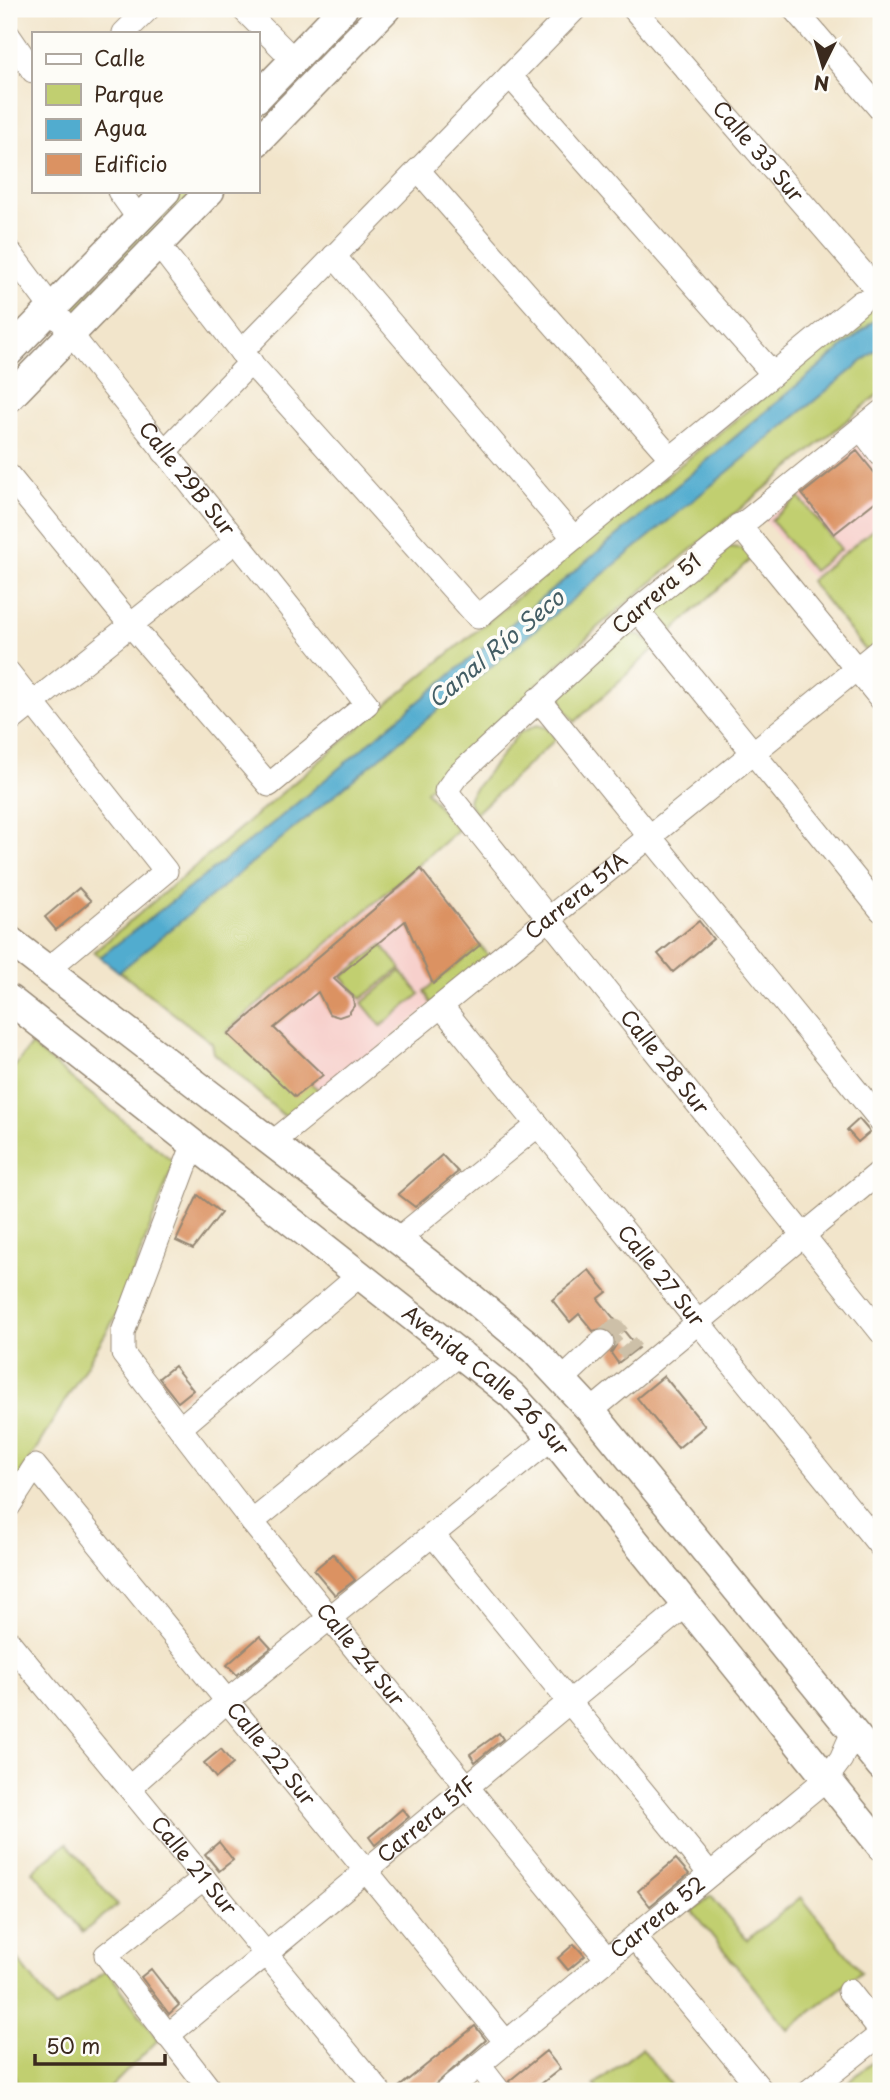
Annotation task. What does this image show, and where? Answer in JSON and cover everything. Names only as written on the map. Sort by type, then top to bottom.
[{"type":"main road","points":[[259,96],[344,9]]},
{"type":"main road","points":[[259,140],[386,9]]},
{"type":"main road","points":[[9,352],[165,192]]},
{"type":"main road","points":[[9,398],[209,192]]},
{"type":"main road","points":[[9,940],[517,1335],[591,1411],[881,1766]]},
{"type":"main road","name":"Avenida Calle 26 Sur","points":[[9,1000],[462,1352],[512,1395],[552,1438],[881,1846]]},
{"type":"street","points":[[125,32],[148,9]]},
{"type":"street","points":[[243,9],[289,55]]},
{"type":"street","points":[[164,452],[334,256],[575,9]]},
{"type":"street","name":"Calle 33 Sur","points":[[634,9],[871,298]]},
{"type":"street","points":[[794,9],[881,110]]},
{"type":"street","points":[[9,36],[32,70]]},
{"type":"street","points":[[510,76],[773,374]]},
{"type":"street","points":[[418,170],[671,458]]},
{"type":"street","points":[[120,192],[139,219]]},
{"type":"street","points":[[158,244],[246,357],[478,617],[773,374],[871,298]]},
{"type":"street","name":"Calle 29B Sur","points":[[9,251],[70,334],[367,704],[269,785],[129,623]]},
{"type":"street","points":[[334,256],[574,538]]},
{"type":"street","name":"Carrera 51","points":[[446,791],[457,777],[538,699],[637,610],[881,412]]},
{"type":"street","points":[[861,429],[881,455]]},
{"type":"street","points":[[9,476],[129,623]]},
{"type":"street","points":[[739,525],[881,699]]},
{"type":"street","points":[[9,722],[129,623],[236,541]]},
{"type":"street","points":[[637,610],[881,909]]},
{"type":"street","name":"Carrera 51A","points":[[272,1143],[881,649]]},
{"type":"street","points":[[9,673],[166,871],[47,970]]},
{"type":"street","points":[[538,699],[881,1121]]},
{"type":"street","name":"Calle 28 Sur","points":[[446,791],[881,1332]]},
{"type":"street","name":"Calle 27 Sur","points":[[441,1006],[881,1547]]},
{"type":"street","points":[[397,1240],[538,1125]]},
{"type":"street","name":"Calle 24 Sur","points":[[194,1143],[123,1332],[121,1346],[127,1359],[252,1522],[607,1959]]},
{"type":"street","points":[[591,1411],[638,1359],[698,1322],[881,1171]]},
{"type":"street","points":[[180,1428],[360,1274]]},
{"type":"street","points":[[562,1380],[602,1342]]},
{"type":"street","points":[[252,1522],[462,1352]]},
{"type":"street","points":[[130,1787],[227,1701],[552,1438]]},
{"type":"street","name":"Calle 22 Sur","points":[[9,1506],[35,1466],[506,2042]]},
{"type":"street","points":[[433,1535],[710,1874]]},
{"type":"street","name":"Carrera 51F","points":[[167,2035],[686,1605]]},
{"type":"street","name":"Calle 21 Sur","points":[[9,1642],[379,2091]]},
{"type":"street","name":"Carrera 52","points":[[447,2091],[826,1779],[841,1759],[853,1732]]},
{"type":"street","points":[[204,1878],[106,1955],[211,2091]]},
{"type":"street","points":[[634,1937],[762,2091]]},
{"type":"street","points":[[809,2091],[881,2033],[849,1991]]},
{"type":"street","points":[[479,2065],[499,2091]]},
{"type":"shaded area","points":[[857,445],[881,475],[881,522],[811,578],[764,519]]},
{"type":"shaded area","points":[[417,864],[489,956],[296,1117],[283,1115],[214,1053],[213,1043]]},
{"type":"green space","points":[[175,192],[200,192],[78,314],[73,308],[112,270],[142,225]]},
{"type":"green space","points":[[873,308],[881,318],[881,392],[598,627],[426,791],[458,830],[226,1032],[312,1084],[323,1094],[296,1117],[283,1115],[214,1053],[212,1043],[94,952],[394,698]]},
{"type":"green space","points":[[799,497],[841,549],[813,571],[771,520]]},
{"type":"green space","points":[[881,523],[881,641],[867,652],[810,581]]},
{"type":"green space","points":[[730,547],[748,549],[754,556],[668,635],[660,623],[659,606]]},
{"type":"green space","points":[[625,634],[641,635],[655,648],[575,722],[564,708],[561,694]]},
{"type":"green space","points":[[537,725],[547,728],[556,739],[475,814],[468,800],[470,795],[519,733]]},
{"type":"green space","points":[[382,945],[401,968],[361,999],[342,977]]},
{"type":"green space","points":[[480,945],[489,956],[431,1004],[425,991]]},
{"type":"green space","points":[[401,971],[420,994],[381,1026],[362,1003]]},
{"type":"green space","points":[[31,1045],[174,1162],[119,1311],[9,1494],[9,1074]]},
{"type":"green space","points":[[67,1843],[117,1905],[83,1932],[33,1871]]},
{"type":"green space","points":[[711,1896],[747,1940],[801,1897],[861,1972],[788,2030],[692,1911]]},
{"type":"green space","points":[[9,1948],[55,2008],[107,1970],[158,2040],[107,2091],[20,2091],[9,2061]]},
{"type":"green space","points":[[642,2048],[675,2091],[599,2091],[594,2085]]},
{"type":"green space","points":[[881,2055],[881,2091],[837,2091]]},
{"type":"water","name":"Canal Río Seco","points":[[881,315],[881,346],[119,972],[100,957],[278,819]]},
{"type":"building","points":[[857,451],[881,481],[881,497],[834,534],[802,494]]},
{"type":"building","points":[[421,869],[480,945],[433,984],[405,921],[334,979],[353,996],[354,1006],[348,1014],[339,1017],[329,1014],[318,992],[274,1028],[323,1075],[295,1097],[228,1034]]},
{"type":"building","points":[[79,888],[91,901],[56,930],[45,917]]},
{"type":"building","points":[[699,921],[713,939],[673,972],[658,954]]},
{"type":"building","points":[[859,1119],[870,1132],[858,1142],[847,1130]]},
{"type":"building","points":[[442,1155],[458,1172],[415,1207],[398,1194]]},
{"type":"building","points":[[198,1195],[221,1213],[193,1249],[176,1241]]},
{"type":"building","points":[[589,1270],[607,1292],[598,1299],[638,1348],[618,1363],[611,1353],[616,1345],[612,1332],[605,1328],[593,1331],[579,1314],[570,1322],[552,1300]]},
{"type":"building","points":[[174,1366],[193,1390],[178,1402],[159,1378]]},
{"type":"building","points":[[664,1376],[705,1426],[678,1448],[637,1398]]},
{"type":"building","points":[[333,1554],[355,1580],[335,1595],[314,1570]]},
{"type":"building","points":[[260,1636],[271,1648],[237,1675],[227,1665]]},
{"type":"building","points":[[499,1733],[503,1739],[475,1762],[470,1754]]},
{"type":"building","points":[[221,1749],[233,1764],[216,1778],[204,1763]]},
{"type":"building","points":[[402,1809],[409,1817],[375,1845],[369,1837]]},
{"type":"building","points":[[219,1842],[233,1860],[219,1871],[205,1854]]},
{"type":"building","points":[[676,1859],[689,1874],[650,1906],[638,1891]]},
{"type":"building","points":[[574,1944],[585,1956],[568,1970],[558,1958]]},
{"type":"building","points":[[151,1969],[179,2005],[169,2014],[141,1977]]},
{"type":"building","points":[[475,2026],[486,2040],[428,2091],[394,2091]]},
{"type":"building","points":[[546,2051],[560,2069],[532,2091],[513,2091],[509,2081]]},
{"type":"tunnel","points":[[602,1342],[615,1331],[632,1352]]}]
